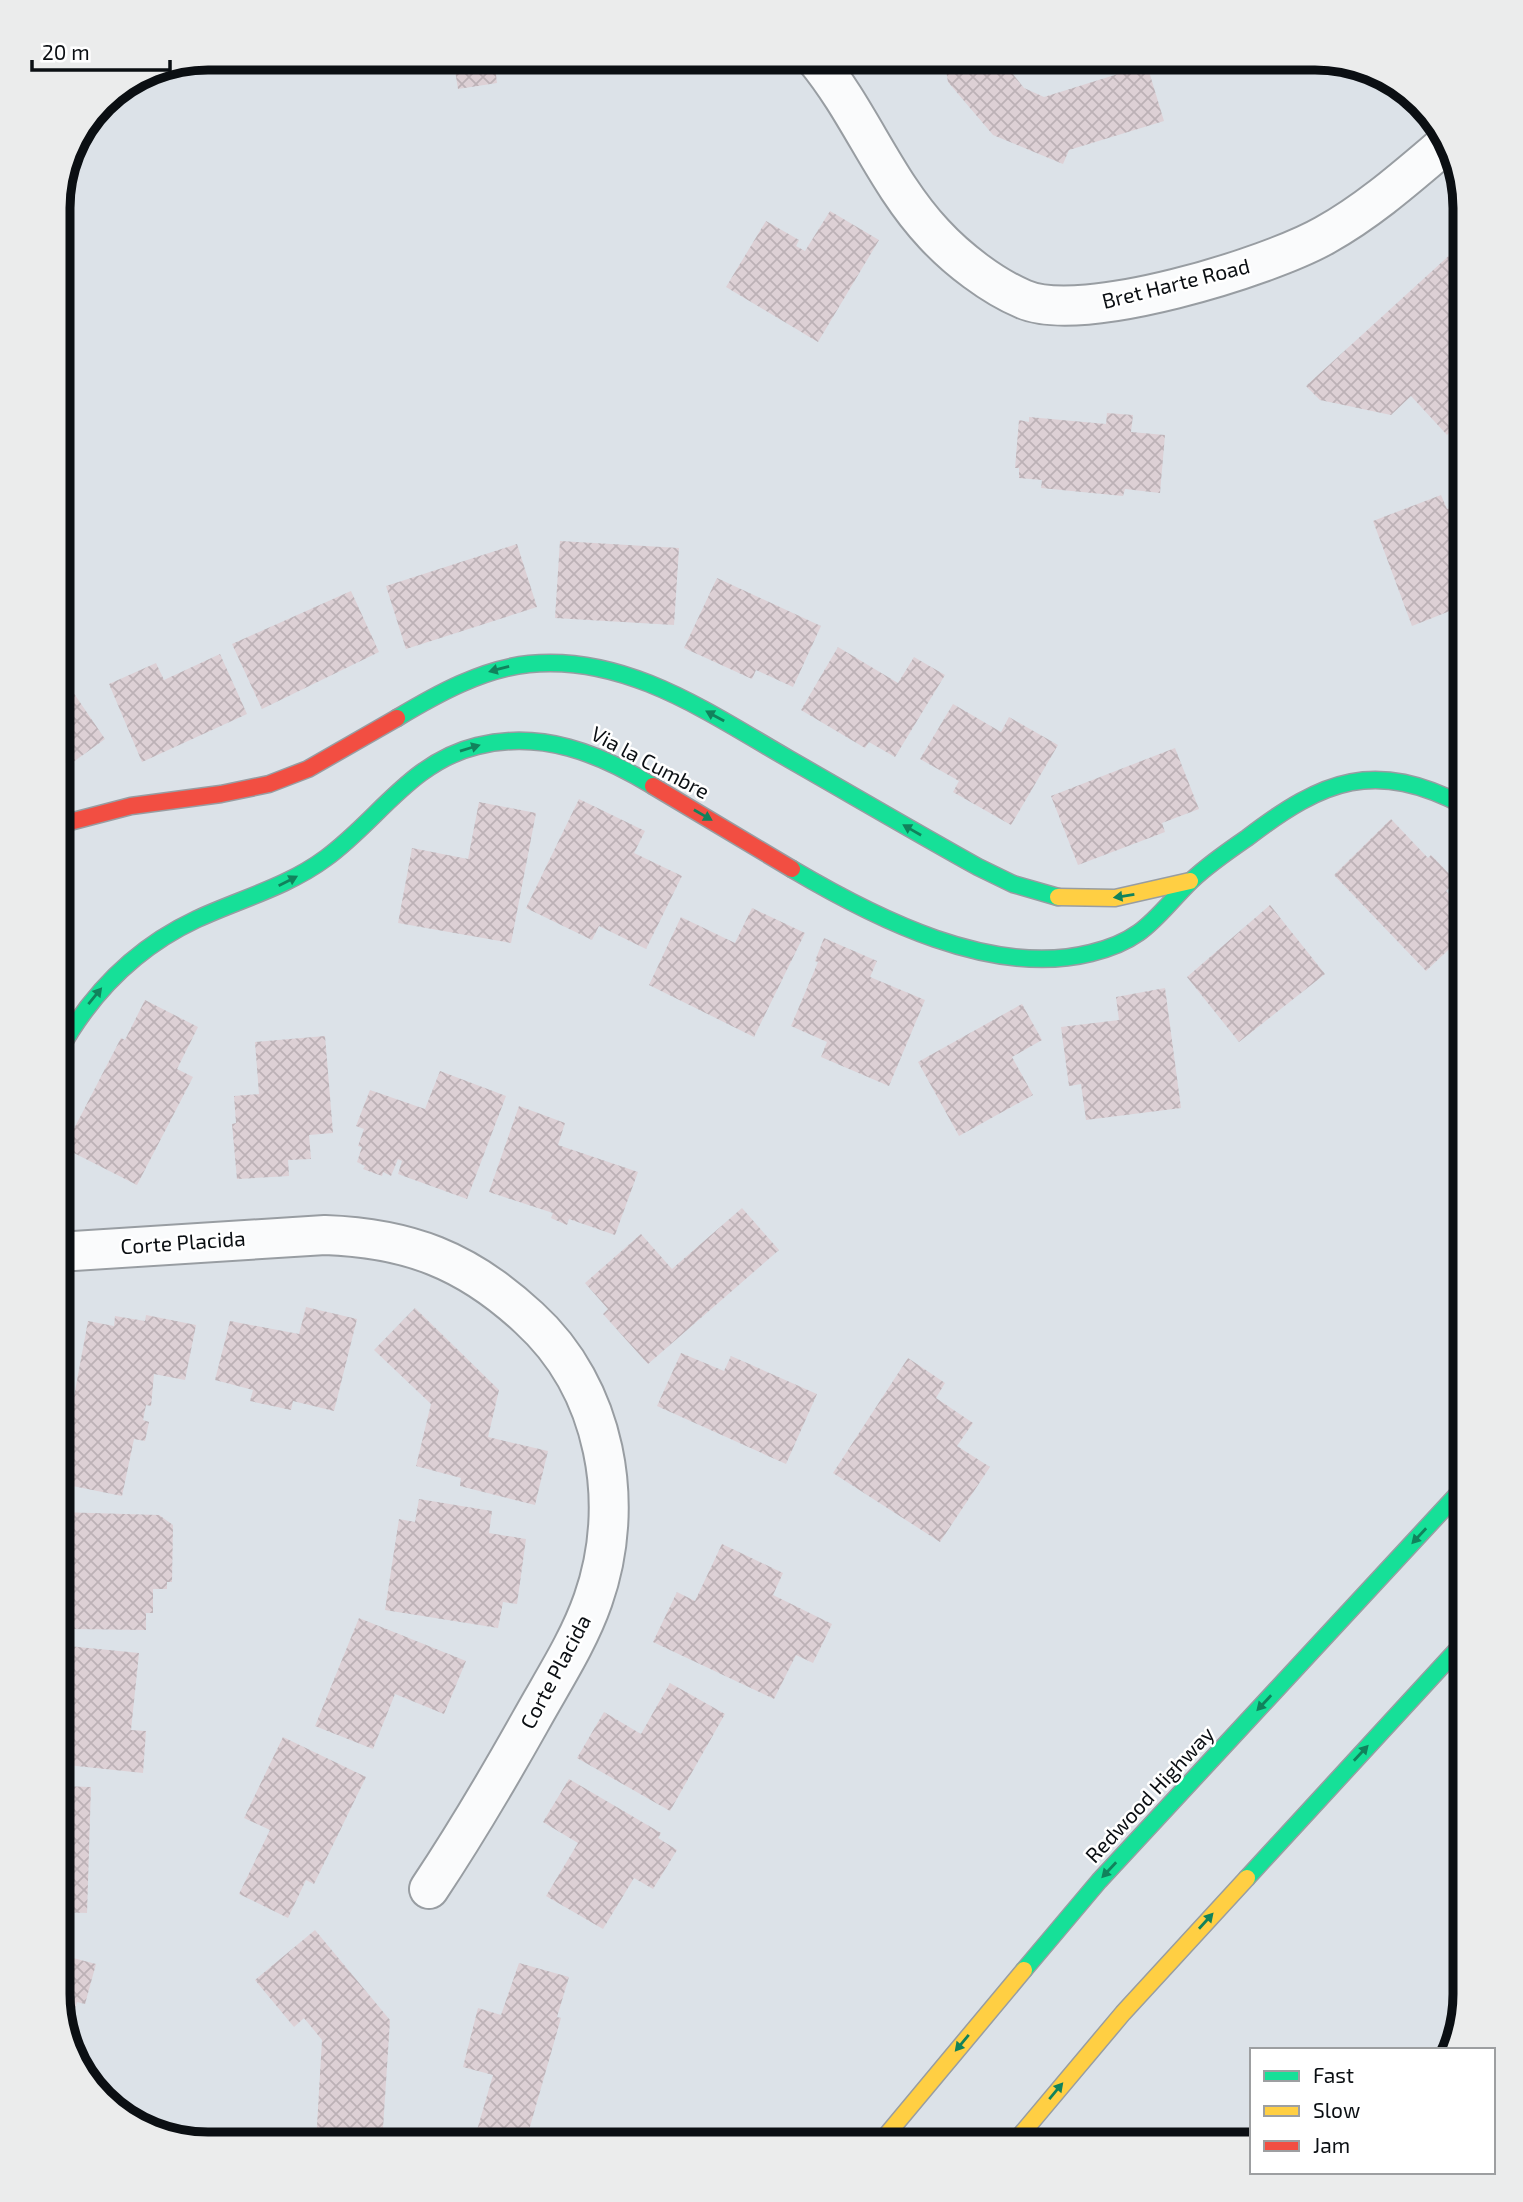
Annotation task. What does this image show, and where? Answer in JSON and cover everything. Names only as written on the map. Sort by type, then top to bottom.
[{"type":"main road","name":"Via la Cumbre","points":[[70,822],[111,810],[202,798],[267,785],[322,763],[391,728],[447,687],[505,667],[544,662],[604,667],[634,677],[692,703],[965,860],[1027,889],[1070,899],[1091,899],[1137,894],[1190,881]]},
{"type":"main road","name":"Via la Cumbre","points":[[70,1035],[102,988],[139,954],[195,920],[303,873],[346,842],[415,768],[482,744],[529,741],[576,747],[622,767],[820,883],[899,925],[950,944],[998,955],[1071,957],[1118,944],[1161,916],[1190,881],[1289,808],[1327,787],[1365,777],[1403,779],[1440,791],[1453,799]]},
{"type":"main road","name":"Redwood Highway","points":[[889,2132],[1099,1881],[1453,1499]]},
{"type":"main road","points":[[1023,2132],[1150,1982],[1453,1654]]},
{"type":"street","name":"Bret Harte Road","points":[[823,70],[900,190],[934,234],[970,266],[1025,300],[1059,305],[1123,301],[1252,266],[1325,236],[1388,192],[1439,149]]},
{"type":"street","name":"Corte Placida","points":[[70,1251],[325,1235],[363,1236],[404,1244],[443,1257],[508,1298],[560,1351],[578,1381],[604,1451],[609,1488],[609,1524],[593,1600],[576,1638],[489,1794],[429,1889]]},
{"type":"building","points":[[455,70],[495,70],[497,83],[458,89]]},
{"type":"building","points":[[946,70],[1010,70],[1024,88],[1044,97],[1131,70],[1149,70],[1164,121],[1069,150],[1063,164],[993,135],[948,82]]},
{"type":"building","points":[[830,211],[879,240],[818,342],[726,287],[766,221],[799,240],[796,246],[805,251]]},
{"type":"building","points":[[1453,252],[1453,429],[1447,435],[1411,396],[1391,415],[1320,400],[1306,386]]},
{"type":"building","points":[[1107,413],[1133,415],[1131,432],[1165,435],[1160,493],[1125,489],[1123,496],[1041,488],[1042,480],[1019,478],[1019,468],[1015,468],[1019,420],[1029,422],[1029,417],[1106,424]]},
{"type":"building","points":[[1441,495],[1447,509],[1453,507],[1453,610],[1412,626],[1373,521]]},
{"type":"building","points":[[560,541],[679,548],[674,625],[555,618]]},
{"type":"building","points":[[517,544],[537,607],[406,649],[386,586]]},
{"type":"building","points":[[717,578],[821,626],[793,687],[756,670],[752,679],[684,648]]},
{"type":"building","points":[[351,591],[379,652],[262,709],[232,644]]},
{"type":"building","points":[[838,647],[898,683],[914,657],[945,675],[895,757],[869,742],[865,748],[801,710]]},
{"type":"building","points":[[220,654],[247,714],[142,762],[109,684],[156,663],[164,680]]},
{"type":"building","points":[[70,688],[105,739],[70,764]]},
{"type":"building","points":[[953,704],[1001,732],[1009,717],[1058,745],[1011,825],[953,792],[959,781],[920,759]]},
{"type":"building","points":[[1175,748],[1199,809],[1162,823],[1165,832],[1078,865],[1051,796]]},
{"type":"building","points":[[579,799],[645,831],[634,853],[682,876],[646,949],[599,926],[592,940],[526,908]]},
{"type":"building","points":[[479,802],[536,813],[511,943],[398,923],[412,848],[468,859]]},
{"type":"building","points":[[1391,819],[1428,858],[1431,855],[1453,878],[1453,884],[1446,891],[1453,898],[1453,945],[1426,971],[1334,875]]},
{"type":"building","points":[[1270,905],[1325,974],[1239,1042],[1187,977]]},
{"type":"building","points":[[752,908],[805,933],[754,1037],[649,985],[681,917],[735,943]]},
{"type":"building","points":[[824,938],[877,961],[870,977],[925,1000],[889,1086],[821,1057],[827,1042],[791,1026],[818,962],[815,961]]},
{"type":"building","points":[[1165,988],[1181,1108],[1086,1120],[1081,1084],[1069,1086],[1061,1027],[1119,1020],[1116,997]]},
{"type":"building","points":[[145,1000],[198,1027],[177,1069],[193,1077],[137,1185],[70,1151],[70,1136],[121,1038],[125,1040]]},
{"type":"building","points":[[1022,1004],[1042,1040],[1012,1057],[1033,1095],[959,1136],[918,1062]]},
{"type":"building","points":[[325,1036],[333,1133],[309,1135],[311,1159],[288,1160],[289,1176],[237,1179],[232,1124],[236,1123],[234,1096],[259,1094],[255,1042]]},
{"type":"building","points":[[440,1071],[506,1096],[467,1199],[398,1174],[402,1161],[398,1159],[391,1176],[383,1172],[382,1176],[363,1169],[365,1166],[357,1162],[362,1147],[358,1146],[364,1129],[356,1126],[370,1090],[425,1109]]},
{"type":"building","points":[[519,1106],[565,1123],[558,1145],[638,1172],[615,1235],[569,1219],[567,1225],[551,1218],[553,1213],[489,1192]]},
{"type":"building","points":[[742,1208],[779,1250],[648,1364],[603,1314],[608,1309],[585,1283],[641,1234],[672,1269]]},
{"type":"building","points":[[306,1307],[357,1319],[334,1411],[293,1401],[291,1410],[250,1401],[253,1390],[215,1380],[230,1321],[299,1334]]},
{"type":"building","points":[[415,1308],[499,1390],[488,1437],[548,1451],[535,1505],[460,1486],[461,1478],[416,1466],[431,1404],[374,1350]]},
{"type":"building","points":[[146,1315],[196,1325],[185,1380],[154,1374],[151,1406],[146,1405],[143,1420],[149,1422],[145,1441],[134,1439],[122,1496],[70,1485],[70,1418],[88,1321],[114,1326],[115,1316],[145,1321]]},
{"type":"building","points":[[681,1353],[724,1371],[731,1356],[817,1394],[786,1464],[657,1406]]},
{"type":"building","points":[[908,1358],[945,1383],[936,1398],[973,1423],[957,1446],[990,1467],[940,1542],[833,1473]]},
{"type":"building","points":[[419,1499],[492,1511],[489,1533],[526,1539],[517,1604],[503,1602],[498,1628],[385,1610],[399,1519],[415,1522]]},
{"type":"building","points":[[70,1512],[159,1515],[173,1525],[172,1582],[167,1582],[167,1589],[153,1589],[153,1613],[146,1613],[146,1630],[70,1629]]},
{"type":"building","points":[[722,1544],[783,1573],[773,1595],[832,1624],[813,1663],[796,1655],[774,1699],[653,1642],[677,1592],[695,1601]]},
{"type":"building","points":[[359,1618],[466,1661],[444,1714],[395,1694],[373,1749],[315,1726]]},
{"type":"building","points":[[70,1646],[139,1653],[131,1730],[146,1731],[143,1773],[70,1765]]},
{"type":"building","points":[[670,1683],[725,1714],[670,1811],[577,1758],[604,1712],[641,1734]]},
{"type":"building","points":[[283,1737],[366,1777],[314,1884],[306,1880],[288,1918],[239,1894],[270,1830],[244,1818]]},
{"type":"building","points":[[569,1779],[661,1833],[658,1838],[677,1850],[653,1889],[634,1878],[603,1929],[546,1896],[578,1843],[543,1822]]},
{"type":"building","points":[[70,1786],[91,1787],[87,1913],[70,1912]]},
{"type":"building","points":[[315,1930],[390,2020],[383,2132],[317,2132],[322,2040],[304,2018],[294,2027],[255,1980]]},
{"type":"building","points":[[70,1957],[96,1964],[85,2004],[77,2002],[72,2018]]},
{"type":"building","points":[[519,1963],[569,1977],[557,2017],[561,2018],[528,2132],[476,2132],[493,2075],[463,2067],[478,2008],[501,2015]]},
{"type":"traffic: fast","points":[[397,718],[460,684],[494,671],[529,664],[565,663],[599,668],[665,690],[978,867],[1013,884],[1058,897]]},
{"type":"traffic: fast","points":[[70,1033],[84,1011],[116,975],[154,944],[197,919],[279,885],[311,868],[345,843],[414,778],[454,754],[501,742],[547,743],[590,755],[653,786]]},
{"type":"traffic: fast","points":[[792,869],[897,924],[936,939],[1014,957],[1053,959],[1110,948],[1138,933],[1212,863],[1275,818],[1326,790],[1351,782],[1377,780],[1404,783],[1433,791],[1453,800]]},
{"type":"traffic: fast","points":[[1024,1970],[1099,1881],[1453,1499]]},
{"type":"traffic: fast","points":[[1247,1878],[1453,1654]]},
{"type":"traffic: slow","points":[[1058,897],[1115,898],[1190,881]]},
{"type":"traffic: slow","points":[[1023,2132],[1123,2013],[1247,1878]]},
{"type":"traffic: slow","points":[[889,2132],[1024,1970]]},
{"type":"traffic: jam","points":[[70,822],[131,806],[221,794],[269,784],[308,769],[397,718]]},
{"type":"traffic: jam","points":[[653,786],[792,869]]}]
